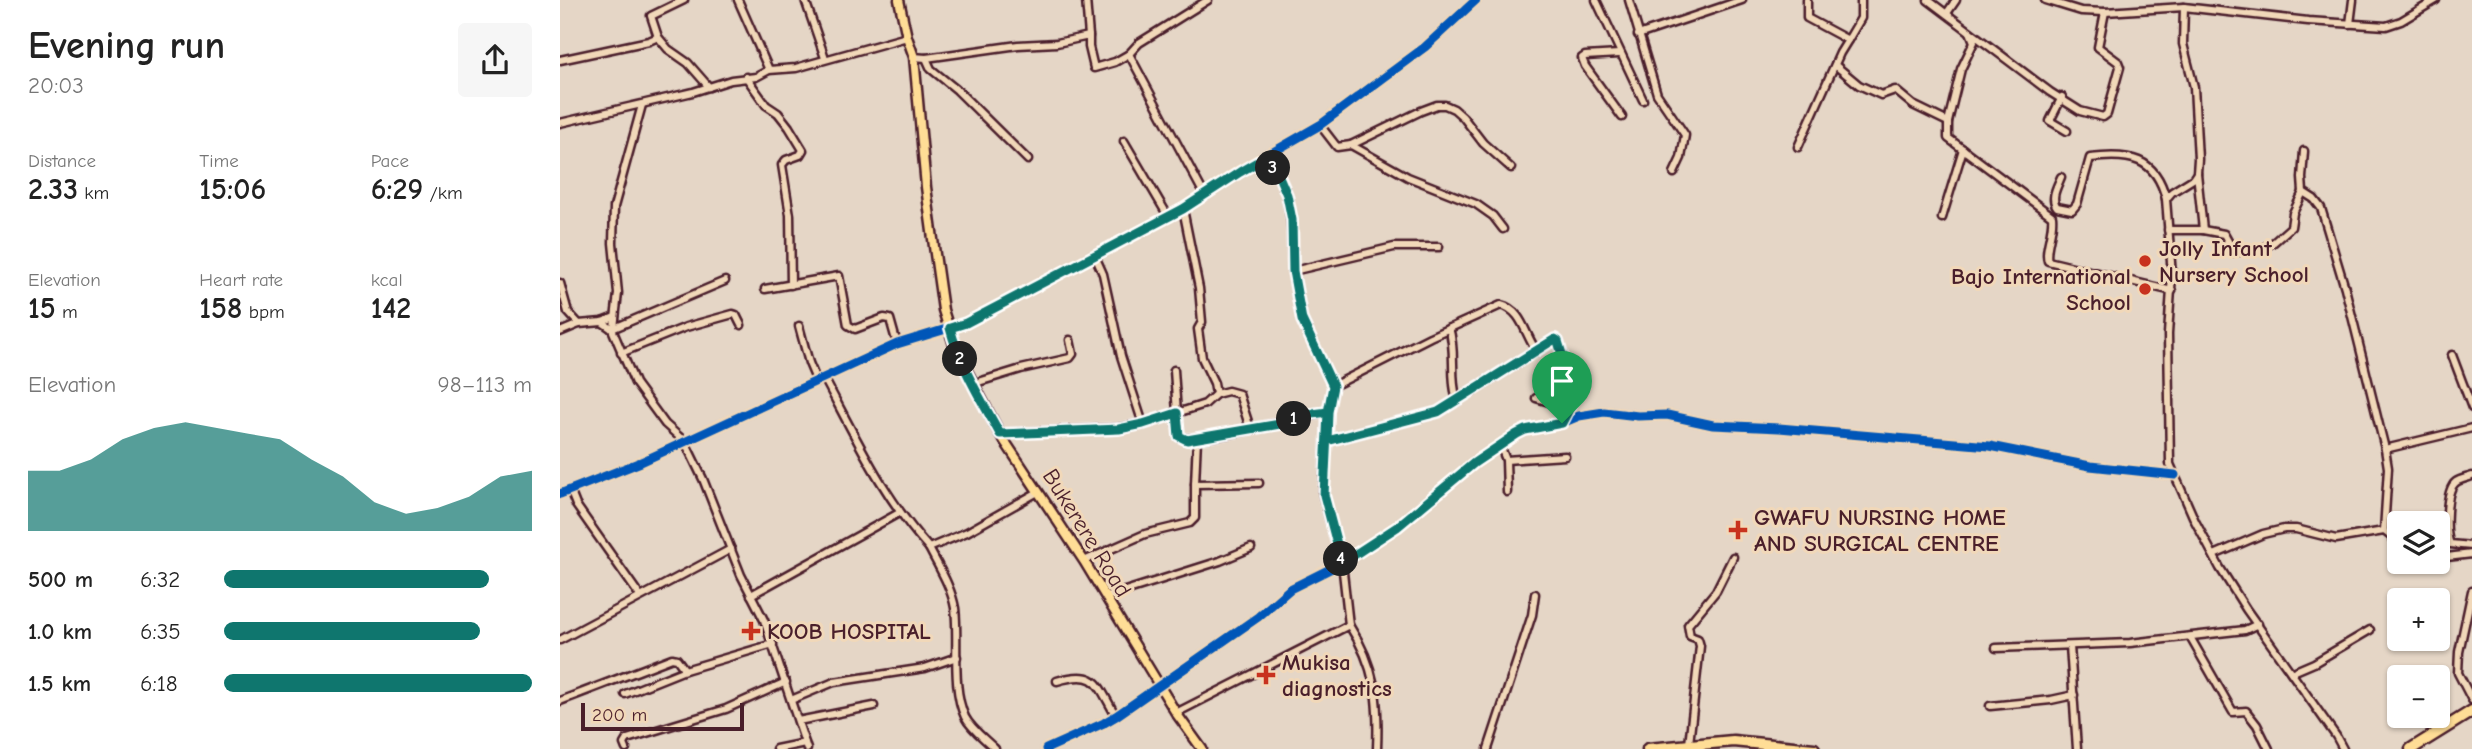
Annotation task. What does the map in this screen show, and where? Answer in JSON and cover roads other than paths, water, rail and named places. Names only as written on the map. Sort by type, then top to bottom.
[{"type":"highway","points":[[2411,749],[2472,711]]},
{"type":"highway","points":[[1648,749],[1745,741],[1814,749]]},
{"type":"main road","name":"Bukerere Road","points":[[899,0],[914,57],[929,214],[943,310],[955,348],[1000,434],[1084,561],[1176,713],[1202,749]]},
{"type":"street","points":[[684,0],[651,16],[659,37],[668,49],[688,63],[709,87]]},
{"type":"street","points":[[738,0],[769,70]]},
{"type":"street","points":[[805,0],[825,58]]},
{"type":"street","points":[[1086,0],[1089,47],[1094,68],[1115,62],[1129,54],[1139,43],[1208,0]]},
{"type":"street","points":[[560,494],[685,442],[897,344],[966,323],[1183,209],[1320,125],[1425,47],[1476,0]]},
{"type":"street","points":[[1596,0],[1619,54],[1643,100]]},
{"type":"street","points":[[1629,0],[1657,94],[1685,135],[1681,158],[1674,173]]},
{"type":"street","points":[[1638,34],[1742,0]]},
{"type":"street","points":[[1807,0],[1807,18],[1848,40]]},
{"type":"street","points":[[1798,147],[1835,65],[1861,18],[1861,0]]},
{"type":"street","points":[[1928,0],[2012,65],[2090,115],[2103,117],[2107,114],[2120,67],[2118,62],[2098,47],[2105,12]]},
{"type":"street","points":[[1947,13],[1956,0]]},
{"type":"street","points":[[2045,0],[2081,11],[2184,7],[2350,24],[2393,24],[2436,0]]},
{"type":"street","points":[[2152,8],[2154,0]]},
{"type":"street","points":[[2350,24],[2353,0]]},
{"type":"street","points":[[2184,7],[2183,44],[2194,87],[2197,173],[2203,230]]},
{"type":"street","points":[[1970,32],[1974,42],[1962,69],[1948,122],[1948,138],[1977,157],[2052,216],[2052,238],[2046,256],[2048,261],[2172,291]]},
{"type":"street","points":[[914,57],[926,58],[1057,43],[1089,36]]},
{"type":"street","points":[[560,60],[659,37]]},
{"type":"street","points":[[560,123],[642,105],[746,77],[756,77],[769,70],[796,68],[907,37]]},
{"type":"street","points":[[1129,54],[1205,197]]},
{"type":"street","points":[[1619,54],[1583,58],[1585,66],[1622,117]]},
{"type":"street","points":[[926,58],[931,69],[957,90],[1028,160]]},
{"type":"street","points":[[1835,65],[1859,85],[1881,95],[1895,90],[1913,105],[1948,122]]},
{"type":"street","points":[[746,77],[766,105],[778,113],[803,150],[800,155],[786,160],[782,165],[790,215],[791,285]]},
{"type":"street","points":[[2062,97],[2050,121],[2067,131]]},
{"type":"street","points":[[612,329],[618,293],[613,243],[614,207],[642,105]]},
{"type":"street","points":[[1320,125],[1335,146],[1351,145],[1420,111],[1445,105],[1454,108],[1483,143],[1511,168]]},
{"type":"street","points":[[1124,141],[1168,216]]},
{"type":"street","points":[[1351,145],[1408,177],[1476,204],[1493,216],[1503,229]]},
{"type":"street","points":[[1942,218],[1963,149]]},
{"type":"street","points":[[2168,230],[2203,230],[2224,234],[2234,252],[2261,249],[2274,243],[2291,227],[2293,214],[2303,192],[2304,152]]},
{"type":"street","points":[[1266,157],[1278,174],[1287,195],[1292,220],[1293,271],[1302,320],[1333,386],[1328,412],[1324,495],[1342,563],[1349,625],[1368,659],[1374,681],[1377,749]]},
{"type":"street","points":[[2061,177],[2054,204],[2073,210],[2090,158],[2139,161],[2148,165],[2158,175],[2166,199],[2172,291],[2168,334],[2169,456],[2175,475],[2214,555],[2343,749]]},
{"type":"street","points":[[2166,199],[2172,192],[2190,182],[2197,173]]},
{"type":"street","points":[[2303,192],[2319,203],[2328,228],[2385,449],[2388,468],[2384,531]]},
{"type":"street","points":[[1183,209],[1199,288],[1202,322],[1198,329],[1202,358],[1214,383],[1216,394]]},
{"type":"street","points":[[1293,271],[1394,247],[1439,247]]},
{"type":"street","points":[[1095,256],[1103,274],[1121,356],[1143,424]]},
{"type":"street","points":[[765,289],[839,276],[848,326],[855,329],[884,318],[890,319],[897,344]]},
{"type":"street","points":[[612,329],[725,281]]},
{"type":"street","points":[[560,283],[568,312],[579,324]]},
{"type":"street","points":[[1333,386],[1449,328],[1504,305],[1527,329],[1528,339],[1536,350]]},
{"type":"street","points":[[621,353],[687,327],[733,314],[741,325]]},
{"type":"street","points":[[560,332],[579,324],[602,322],[615,317]]},
{"type":"street","points":[[602,322],[612,329],[635,383],[665,424],[685,442],[773,644],[806,746],[776,749]]},
{"type":"street","points":[[799,326],[809,363],[899,513],[929,548],[951,591],[956,626],[958,686],[966,719],[995,749]]},
{"type":"street","points":[[1449,328],[1453,352],[1452,379],[1457,401]]},
{"type":"street","points":[[972,384],[1070,358],[1073,354],[1070,340]]},
{"type":"street","points":[[1327,441],[1438,412],[1553,340],[1558,341],[1571,395],[1562,423]]},
{"type":"street","points":[[2452,355],[2472,408]]},
{"type":"street","points":[[1174,370],[1179,436],[1187,440],[1280,424],[1305,415],[1328,412]]},
{"type":"street","points":[[1000,434],[1119,429],[1205,404],[1216,394],[1228,391],[1238,394],[1250,428]]},
{"type":"street","points":[[1536,398],[1569,408]]},
{"type":"street","points":[[1046,749],[1116,716],[1258,617],[1290,589],[1342,563],[1397,527],[1474,463],[1500,445],[1525,430],[1562,423],[1579,416],[1604,412],[1638,416],[1667,415],[1713,425],[1990,446],[2090,466],[2175,475]]},
{"type":"street","points":[[2385,449],[2472,428]]},
{"type":"street","points":[[1084,561],[1145,534],[1190,523],[1195,518],[1196,438]]},
{"type":"street","points":[[1500,445],[1506,460],[1507,492]]},
{"type":"street","points":[[1506,460],[1565,456]]},
{"type":"street","points":[[2472,476],[2458,480],[2451,488],[2447,527],[2450,544],[2472,546]]},
{"type":"street","points":[[1195,484],[1259,483]]},
{"type":"street","points":[[570,490],[576,505],[640,596]]},
{"type":"street","points":[[929,548],[967,531],[1038,492]]},
{"type":"street","points":[[751,594],[899,513]]},
{"type":"street","points":[[2214,555],[2263,534],[2284,529],[2296,529],[2336,539],[2384,531],[2387,533]]},
{"type":"street","points":[[1106,597],[1209,565],[1251,548]]},
{"type":"street","points":[[560,640],[731,550]]},
{"type":"street","points":[[2450,557],[2472,554]]},
{"type":"street","points":[[1689,744],[1700,646],[1698,639],[1690,636],[1688,625],[1716,591],[1733,557]]},
{"type":"street","points":[[2472,591],[2459,652],[2458,673],[2472,700]]},
{"type":"street","points":[[1488,749],[1532,615],[1535,594]]},
{"type":"street","points":[[1996,648],[2130,643],[2245,630],[2258,624]]},
{"type":"street","points":[[1176,713],[1349,625]]},
{"type":"street","points":[[2293,672],[2314,663],[2370,630]]},
{"type":"street","points":[[2190,637],[2234,712],[2246,711],[2257,725],[2269,749]]},
{"type":"street","points":[[625,694],[685,670],[773,644]]},
{"type":"street","points":[[2070,646],[2077,749]]},
{"type":"street","points":[[791,700],[834,682],[925,668],[957,657]]},
{"type":"street","points":[[560,701],[672,658],[677,659],[685,670]]},
{"type":"street","points":[[1057,681],[1076,676],[1090,677],[1116,716]]},
{"type":"street","points":[[626,749],[624,744],[627,739],[726,709],[786,682]]},
{"type":"street","points":[[1990,706],[2074,695]]},
{"type":"street","points":[[798,721],[874,706]]},
{"type":"place","name":"Jolly Infant Nursery School","points":[[2145,261]]},
{"type":"place","name":"Bajo International School","points":[[2145,289]]},
{"type":"place","name":"GWAFU NURSING HOME AND SURGICAL CENTRE","points":[[1738,530]]},
{"type":"place","name":"KOOB HOSPITAL","points":[[751,631]]},
{"type":"place","name":"Mukisa diagnostics","points":[[1266,675]]}]
